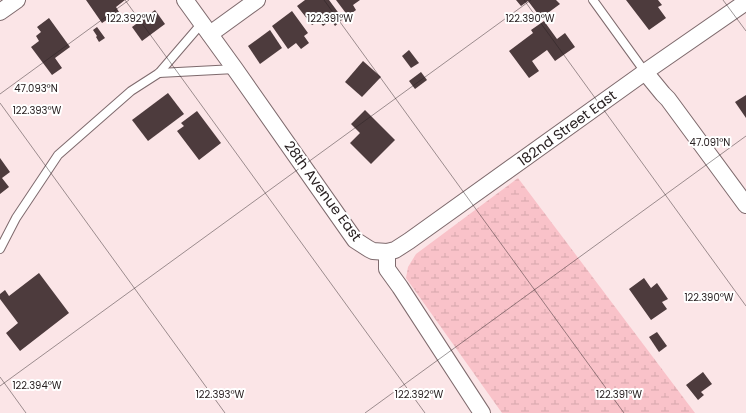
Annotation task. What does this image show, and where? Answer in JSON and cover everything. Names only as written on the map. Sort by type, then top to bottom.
[{"type":"street","points":[[0,12],[17,0]]},
{"type":"street","name":"28th Avenue East","points":[[185,0],[355,240],[373,251],[387,252]]},
{"type":"street","points":[[206,29],[257,0]]},
{"type":"street","name":"182nd Street East","points":[[387,252],[395,250],[409,241],[645,72],[746,2]]},
{"type":"street","points":[[645,72],[668,99],[746,205]]},
{"type":"street","points":[[387,252],[387,269],[482,413]]},
{"type":"lane","points":[[593,0],[645,72]]},
{"type":"lane","points":[[0,249],[16,218],[58,155],[131,91],[159,73],[206,29]]},
{"type":"lane","points":[[159,73],[235,69]]},
{"type":"green space","points":[[518,178],[695,413],[502,413],[406,278],[408,267],[416,254]]},
{"type":"building","points":[[86,0],[125,0],[116,7],[119,12],[102,23]]},
{"type":"building","points":[[305,0],[329,0],[343,19],[335,26],[331,20],[323,26],[319,21],[312,25],[297,6]]},
{"type":"building","points":[[336,0],[360,0],[353,5],[356,10],[348,16]]},
{"type":"building","points":[[516,0],[556,0],[560,4],[541,18],[528,1],[521,6]]},
{"type":"building","points":[[626,0],[658,0],[662,5],[658,7],[666,18],[649,30]]},
{"type":"building","points":[[155,10],[165,24],[142,41],[132,27]]},
{"type":"building","points":[[292,11],[308,33],[304,36],[309,43],[301,49],[296,43],[288,49],[272,26]]},
{"type":"building","points":[[49,18],[70,47],[55,58],[62,68],[52,75],[31,47],[39,41],[36,36],[41,32],[37,27]]},
{"type":"building","points":[[544,21],[557,39],[565,33],[575,47],[555,61],[547,50],[532,61],[539,71],[529,78],[509,51],[533,33],[531,30]]},
{"type":"building","points":[[97,27],[105,38],[99,42],[93,30]]},
{"type":"building","points":[[270,30],[282,48],[260,64],[248,46]]},
{"type":"building","points":[[409,50],[419,63],[411,68],[402,56]]},
{"type":"building","points":[[363,61],[381,77],[362,97],[345,82]]},
{"type":"building","points":[[421,72],[427,80],[415,89],[409,81]]},
{"type":"building","points":[[168,93],[184,114],[148,141],[132,120]]},
{"type":"building","points":[[746,95],[746,118],[735,102]]},
{"type":"building","points":[[365,110],[395,140],[371,164],[350,143],[360,133],[351,124]]},
{"type":"building","points":[[197,111],[221,143],[199,160],[177,131],[184,126],[181,123]]},
{"type":"building","points":[[0,158],[10,172],[2,178],[9,187],[0,194]]},
{"type":"building","points":[[39,273],[69,313],[20,351],[6,333],[18,323],[0,299],[0,294],[5,290],[9,296]]},
{"type":"building","points":[[644,278],[651,288],[657,283],[668,299],[662,302],[667,309],[651,320],[629,289]]},
{"type":"building","points":[[657,332],[667,346],[659,352],[649,337]]},
{"type":"building","points":[[703,372],[712,384],[701,392],[704,395],[698,400],[686,385]]}]
